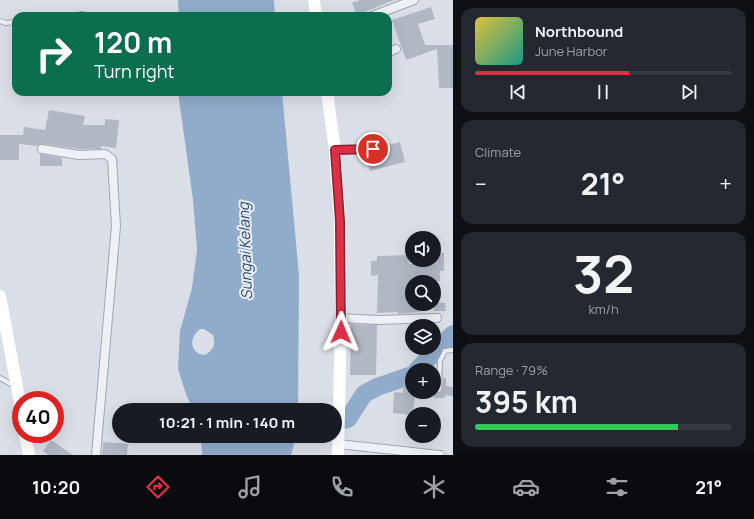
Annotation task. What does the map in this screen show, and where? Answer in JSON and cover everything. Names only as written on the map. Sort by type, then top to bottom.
[{"type":"street","points":[[314,0],[316,12]]},
{"type":"street","points":[[382,12],[414,0]]},
{"type":"street","points":[[392,50],[396,49]]},
{"type":"street","points":[[328,96],[335,150],[340,221],[341,318],[338,449],[440,455]]},
{"type":"street","points":[[42,149],[79,156],[105,154],[112,159],[116,226],[96,455]]},
{"type":"street","points":[[0,296],[18,391]]},
{"type":"street","points":[[341,318],[378,320],[437,318]]},
{"type":"street","points":[[27,443],[29,455]]},
{"type":"lane","points":[[0,21],[6,23],[12,22]]},
{"type":"lane","points":[[335,150],[373,149]]},
{"type":"lane","points":[[440,363],[446,351],[453,350]]},
{"type":"lane","points":[[0,378],[18,388]]},
{"type":"water","points":[[178,0],[274,0],[275,12],[179,12]]},
{"type":"water","name":"Sungai Kelang","points":[[179,96],[282,96],[299,275],[298,403],[190,403],[178,369],[180,331],[192,288],[197,250],[193,200]],"holes":[[[200,329],[204,329],[213,335],[214,346],[205,355],[196,352],[192,345],[194,336]]]},
{"type":"water","points":[[201,443],[294,443],[291,455],[202,455]]},
{"type":"building","points":[[360,0],[394,0],[364,12],[356,12],[352,3]]},
{"type":"building","points":[[431,7],[435,19],[418,24],[425,45],[453,45],[453,88],[439,88],[437,49],[406,60],[392,20]]},
{"type":"building","points":[[49,110],[85,116],[83,125],[105,125],[105,119],[119,120],[116,148],[101,146],[101,149],[79,149],[43,144],[37,146],[19,144],[19,160],[0,160],[0,135],[23,135],[24,127],[45,130]]},
{"type":"building","points":[[400,142],[405,162],[370,171],[367,162],[377,159],[375,151],[376,148]]},
{"type":"building","points":[[40,154],[62,158],[62,166],[40,166]]},
{"type":"building","points":[[441,253],[444,253],[444,271],[440,271],[440,275],[405,275],[405,311],[419,312],[398,314],[398,312],[377,313],[378,275],[371,276],[371,261],[377,261],[377,256],[405,255],[405,267],[441,267]]},
{"type":"building","points":[[441,303],[445,303],[446,311],[441,311]]},
{"type":"building","points":[[351,324],[377,325],[376,375],[350,375]]},
{"type":"building","points":[[443,378],[446,378],[446,386],[453,387],[453,396],[445,395],[445,398],[441,398]]},
{"type":"building","points":[[405,381],[405,399],[414,399],[414,407],[405,407],[405,414],[393,413],[394,392],[403,393]]},
{"type":"building","points":[[103,442],[128,444],[127,455],[102,455]]},
{"type":"building","points":[[49,443],[55,443],[73,455],[48,455],[43,451]]},
{"type":"waterway","points":[[424,363],[453,334]]},
{"type":"waterway","points":[[342,420],[348,419],[364,394],[377,387],[405,377]]},
{"type":"route","points":[[341,332],[340,221],[335,150],[373,149]]}]
